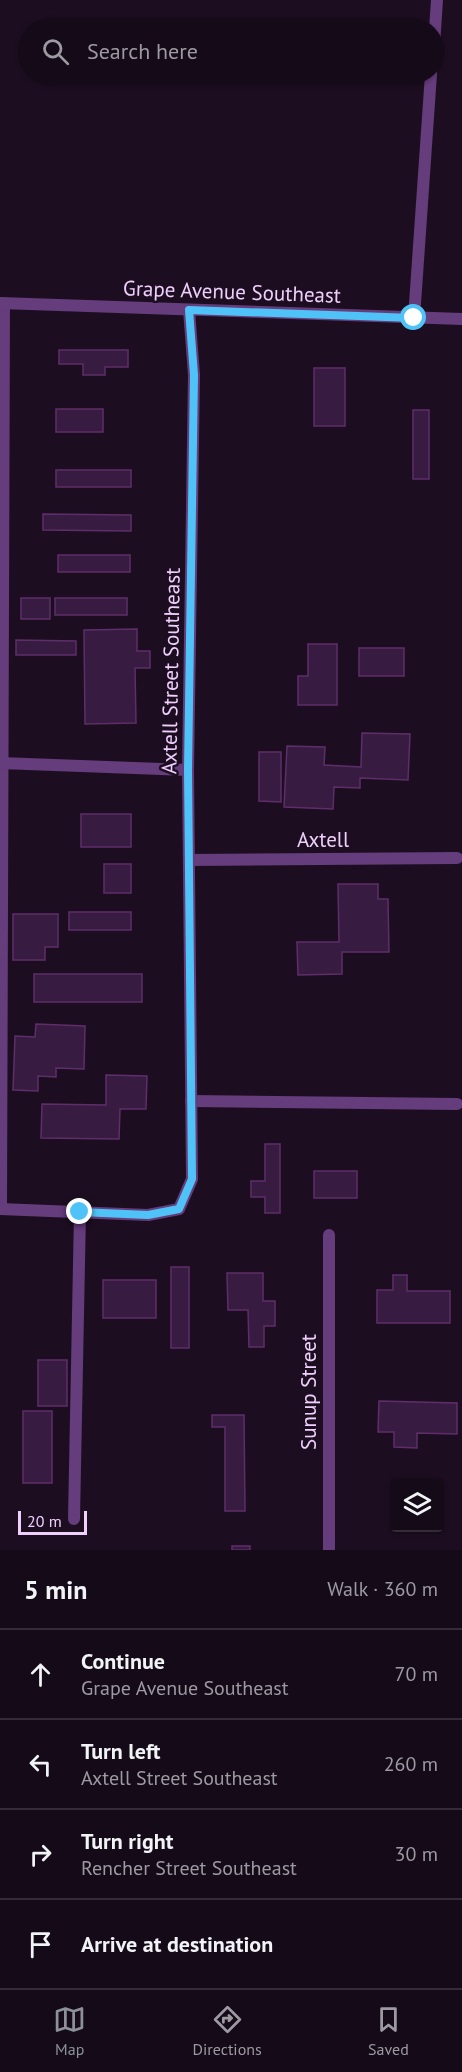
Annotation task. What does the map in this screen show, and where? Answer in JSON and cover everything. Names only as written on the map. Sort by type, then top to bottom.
[{"type":"street","points":[[436,18],[437,0]]},
{"type":"street","points":[[414,318],[430,84]]},
{"type":"street","points":[[2,304],[1,1209],[80,1212],[74,1519]]},
{"type":"street","name":"Grape Avenue Southeast","points":[[2,304],[462,319]]},
{"type":"street","name":"Axtell Street Southeast","points":[[80,1212],[148,1215],[179,1209],[192,1179],[188,770],[194,398],[189,310]]},
{"type":"street","points":[[2,763],[188,770]]},
{"type":"street","name":"Axtell","points":[[189,860],[458,858]]},
{"type":"street","points":[[191,1101],[457,1104]]},
{"type":"street","name":"Sunup Street","points":[[329,1235],[329,1550]]},
{"type":"building","points":[[59,350],[128,350],[128,367],[105,367],[105,375],[83,375],[83,364],[59,364]]},
{"type":"building","points":[[314,368],[345,368],[345,426],[314,426]]},
{"type":"building","points":[[56,409],[103,409],[103,432],[56,432]]},
{"type":"building","points":[[413,410],[429,410],[429,479],[413,479]]},
{"type":"building","points":[[56,470],[131,470],[131,487],[56,487]]},
{"type":"building","points":[[43,514],[131,515],[131,531],[43,530]]},
{"type":"building","points":[[58,555],[130,555],[130,572],[58,572]]},
{"type":"building","points":[[21,598],[50,598],[50,619],[21,619]]},
{"type":"building","points":[[55,598],[127,598],[127,615],[55,615]]},
{"type":"building","points":[[137,629],[137,651],[150,651],[150,668],[135,668],[136,723],[85,724],[84,630]]},
{"type":"building","points":[[16,640],[76,641],[76,655],[16,655]]},
{"type":"building","points":[[308,644],[337,644],[337,705],[298,705],[298,676],[308,676]]},
{"type":"building","points":[[359,648],[404,648],[404,676],[359,676]]},
{"type":"building","points":[[362,733],[410,734],[408,780],[360,778],[360,788],[334,787],[333,809],[284,807],[287,746],[325,747],[324,765],[361,767]]},
{"type":"building","points":[[259,752],[281,752],[281,802],[259,801]]},
{"type":"building","points":[[81,814],[131,814],[131,847],[81,847]]},
{"type":"building","points":[[104,864],[131,864],[131,893],[104,893]]},
{"type":"building","points":[[338,884],[378,884],[378,899],[388,899],[389,952],[342,952],[342,974],[298,975],[297,942],[339,942]]},
{"type":"building","points":[[69,912],[131,912],[131,930],[69,930]]},
{"type":"building","points":[[13,914],[58,914],[58,947],[45,947],[45,960],[13,960]]},
{"type":"building","points":[[34,974],[142,974],[142,1002],[34,1002]]},
{"type":"building","points":[[36,1024],[85,1026],[84,1069],[56,1068],[56,1077],[38,1076],[38,1091],[13,1090],[15,1036],[35,1037]]},
{"type":"building","points":[[106,1075],[147,1076],[146,1109],[120,1109],[119,1139],[41,1138],[42,1104],[106,1105]]},
{"type":"building","points":[[265,1144],[280,1144],[280,1213],[265,1213],[265,1197],[251,1197],[251,1181],[265,1181]]},
{"type":"building","points":[[314,1171],[357,1171],[357,1198],[314,1198]]},
{"type":"building","points":[[171,1267],[189,1267],[189,1348],[171,1348]]},
{"type":"building","points":[[227,1273],[263,1273],[263,1301],[275,1301],[275,1326],[264,1326],[264,1347],[249,1347],[248,1310],[228,1310]]},
{"type":"building","points":[[393,1275],[407,1275],[407,1291],[450,1291],[450,1323],[377,1323],[377,1290],[393,1290]]},
{"type":"building","points":[[103,1280],[156,1280],[156,1318],[103,1318]]},
{"type":"building","points":[[38,1360],[67,1360],[67,1406],[38,1406]]},
{"type":"building","points":[[379,1401],[457,1403],[457,1434],[417,1433],[417,1448],[394,1447],[394,1432],[378,1432]]},
{"type":"building","points":[[23,1411],[52,1411],[52,1483],[23,1483]]},
{"type":"building","points":[[212,1415],[244,1415],[245,1511],[225,1511],[225,1427],[212,1427]]},
{"type":"building","points":[[232,1546],[250,1546],[250,1550],[232,1550]]},
{"type":"route","points":[[80,1212],[148,1215],[179,1209],[192,1179],[188,770],[194,375],[189,310],[414,318]]}]
